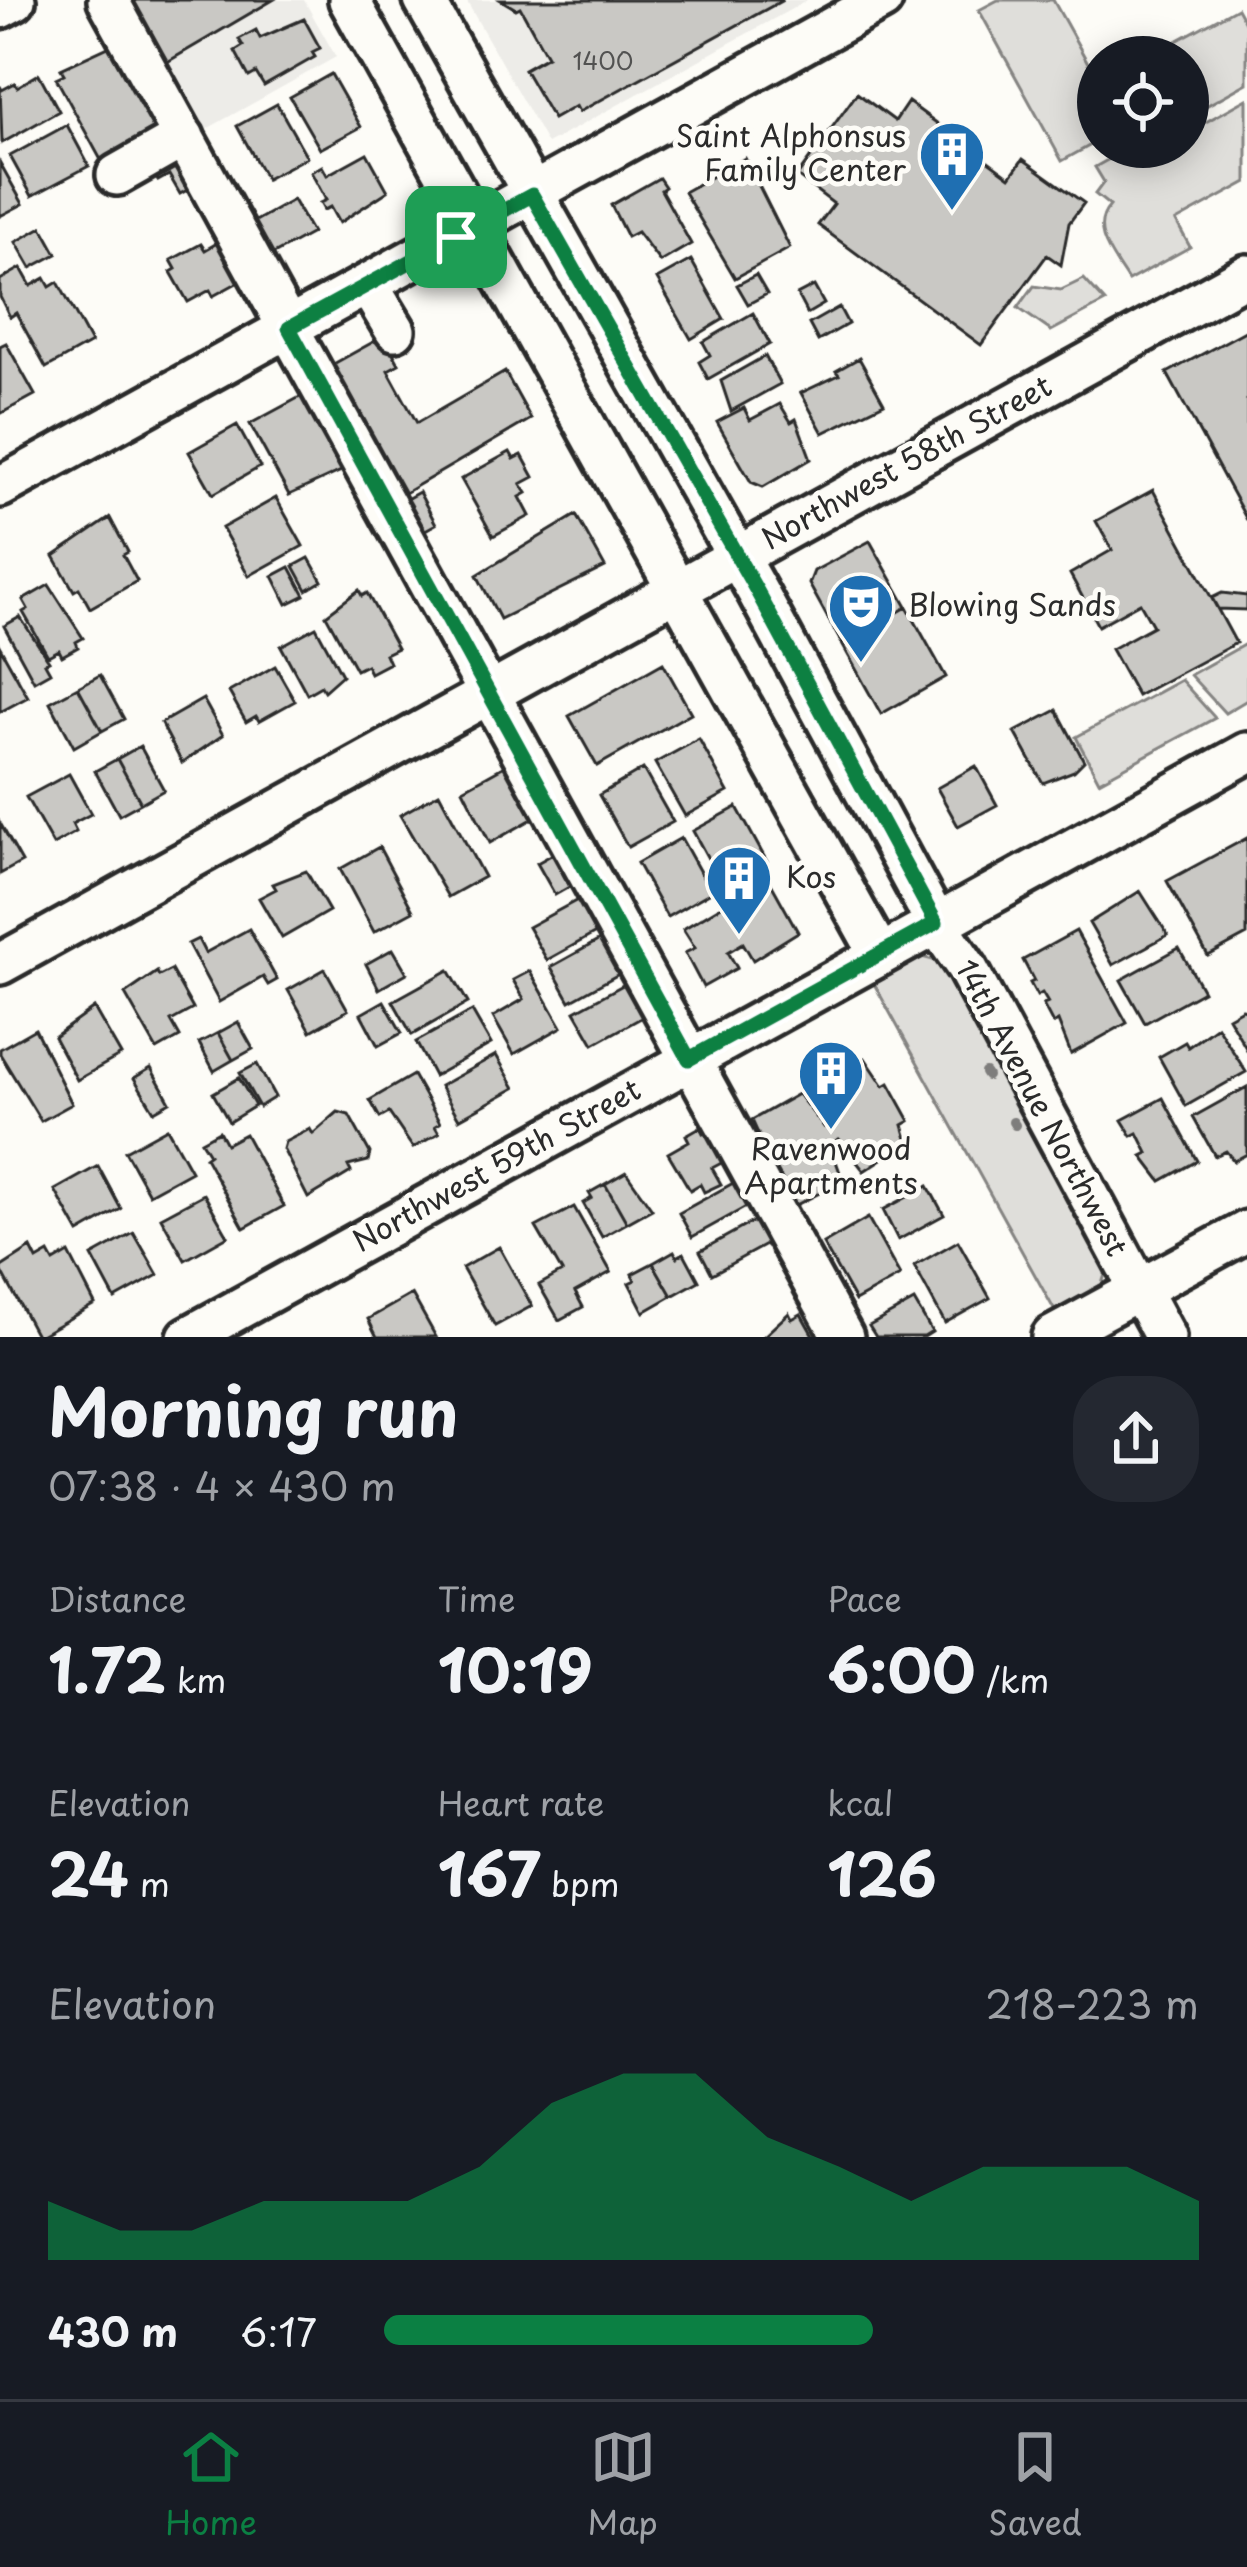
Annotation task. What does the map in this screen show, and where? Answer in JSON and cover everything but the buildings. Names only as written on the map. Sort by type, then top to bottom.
[{"type":"street","points":[[0,8],[15,0]]},
{"type":"street","points":[[109,0],[843,1337]]},
{"type":"street","points":[[349,0],[879,953]]},
{"type":"street","name":"14th Avenue Northwest","points":[[424,0],[737,556],[936,923],[967,968],[1165,1337]]},
{"type":"street","points":[[0,487],[882,0]]},
{"type":"street","points":[[117,175],[184,137]]},
{"type":"street","name":"Northwest 58th Street","points":[[0,964],[1247,275]]},
{"type":"street","points":[[368,285],[395,330]]},
{"type":"street","name":"Northwest 59th Street","points":[[188,1337],[1247,753]]},
{"type":"street","points":[[1052,1337],[1247,1231]]},
{"type":"shaded area","points":[[118,0],[304,0],[336,57],[180,144]]},
{"type":"shaded area","points":[[466,0],[808,0],[547,144]]},
{"type":"shaded area","points":[[998,0],[1053,0],[1077,43],[1077,153],[1062,161],[979,10]]},
{"type":"shaded area","points":[[1237,8],[1247,26],[1247,83],[1209,104],[1209,36],[1186,36]]},
{"type":"shaded area","points":[[1247,99],[1247,182],[1176,221],[1190,247],[1128,281],[1102,234],[1110,206],[1095,194],[1104,182],[1096,168],[1209,168],[1209,120]]},
{"type":"shaded area","points":[[1084,279],[1105,302],[1051,331],[1018,308],[1034,286],[1061,290]]},
{"type":"shaded area","points":[[1247,643],[1247,700],[1225,713],[1190,675]]},
{"type":"shaded area","points":[[1181,680],[1215,718],[1099,781],[1076,737]]},
{"type":"shaded area","points":[[922,957],[944,963],[1109,1262],[1102,1284],[1056,1313],[873,982]]},
{"type":"place","name":"Saint Alphonsus Family Center","points":[[952,213]]},
{"type":"place","name":"Blowing Sands","points":[[861,665]]},
{"type":"place","name":"Kos","points":[[739,937]]},
{"type":"place","name":"Ravenwood Apartments","points":[[831,1132]]},
{"type":"route","points":[[532,195],[758,593],[936,923],[689,1059],[289,328],[456,237],[532,195]]}]
